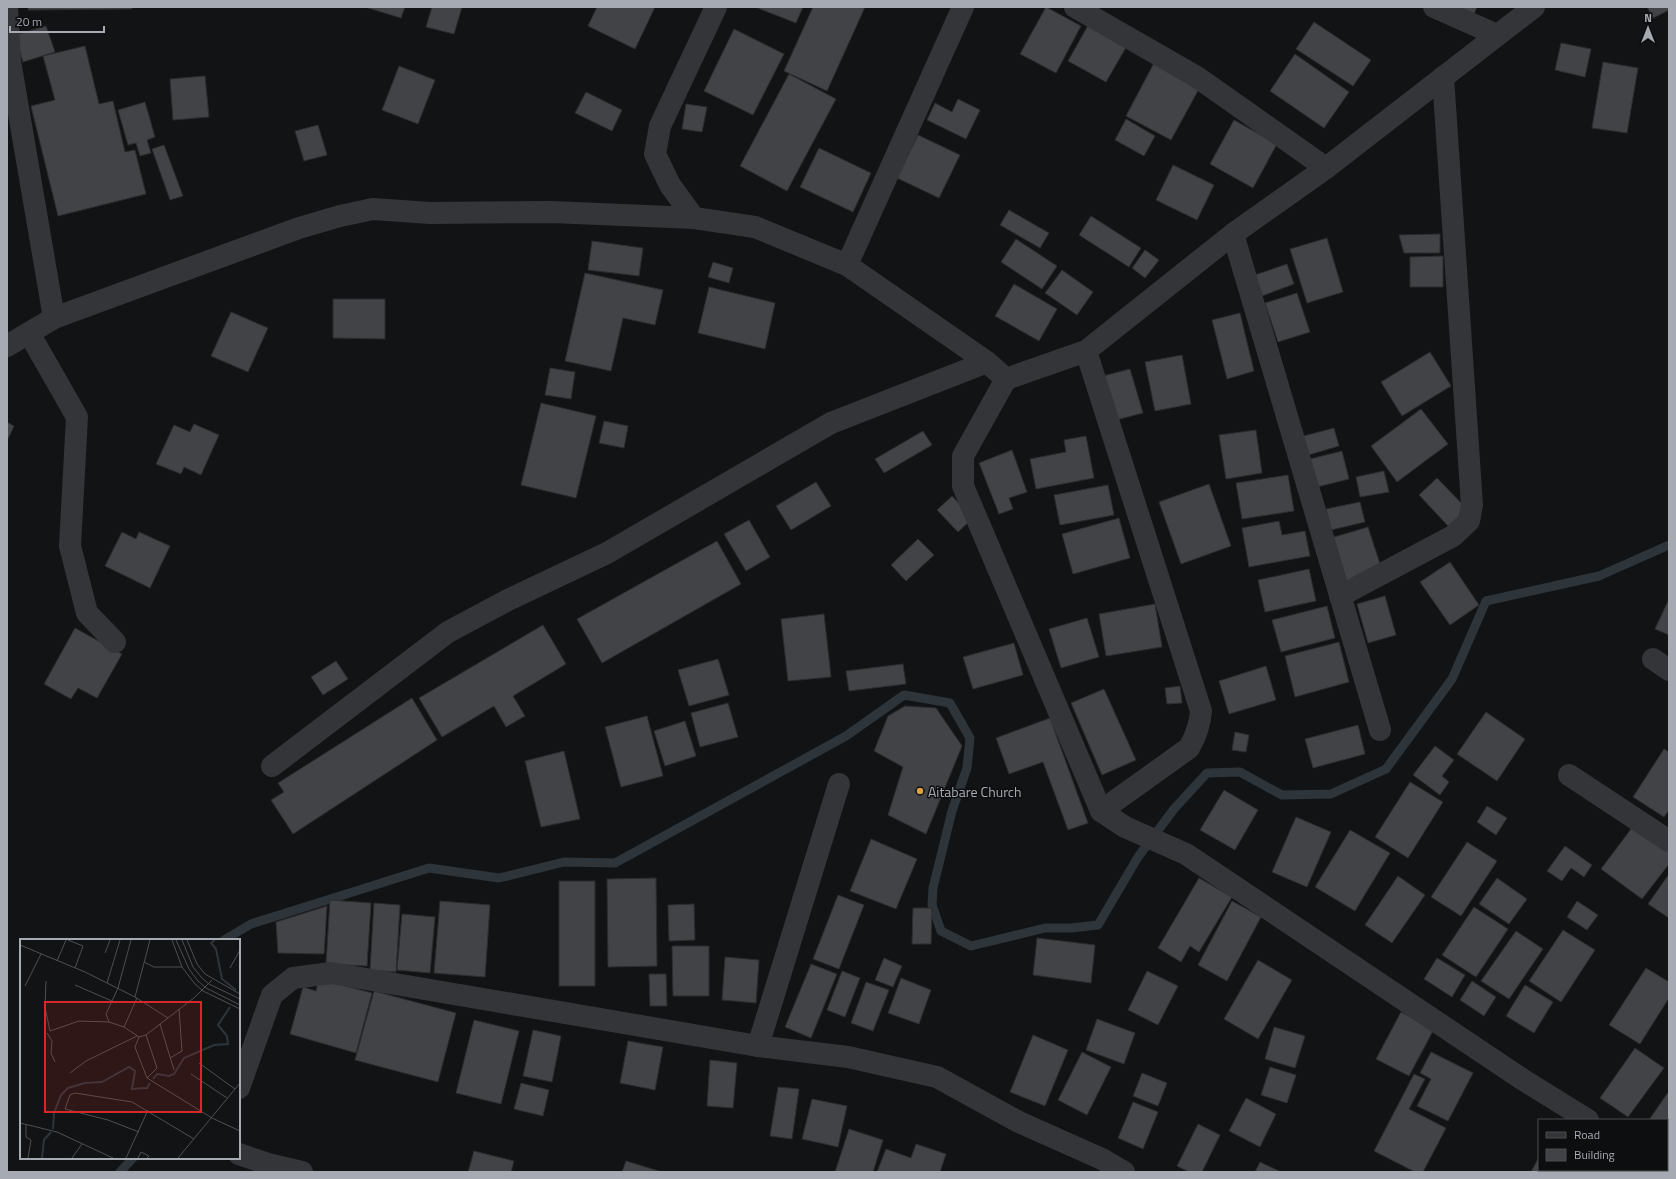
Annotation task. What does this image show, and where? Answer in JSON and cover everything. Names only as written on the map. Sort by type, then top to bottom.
[{"type":"street","points":[[7,7],[10,60],[54,318]]},
{"type":"street","points":[[694,218],[670,185],[655,154],[656,139],[660,126],[716,7]]},
{"type":"street","points":[[847,265],[963,7]]},
{"type":"street","points":[[1076,7],[1197,77],[1326,168]]},
{"type":"street","points":[[1434,7],[1497,36]]},
{"type":"street","points":[[1534,7],[1326,168],[1233,234],[1086,351],[1006,379],[963,456],[963,486],[1100,811],[1125,827],[1186,854],[1522,1079],[1586,1119]]},
{"type":"street","points":[[1340,596],[1453,536],[1469,521],[1472,505],[1443,77]]},
{"type":"street","points":[[7,346],[54,318],[299,228],[340,216],[373,209],[430,213],[551,212],[694,218],[755,227],[847,265],[987,362],[1006,379]]},
{"type":"street","points":[[1233,234],[1380,730]]},
{"type":"street","points":[[29,333],[77,417],[70,546],[87,613],[115,642]]},
{"type":"street","points":[[1086,351],[1201,711],[1200,724],[1196,737],[1189,748],[1100,811]]},
{"type":"street","points":[[272,766],[448,632],[508,600],[607,553],[831,423],[987,362]]},
{"type":"street","points":[[1569,775],[1669,841]]},
{"type":"street","points":[[758,1046],[839,784]]},
{"type":"street","points":[[240,1085],[272,995],[292,978],[331,973],[758,1046],[848,1057],[937,1077],[1099,1166],[1124,1172]]},
{"type":"street","points":[[240,1154],[268,1164],[302,1172]]},
{"type":"building","points":[[28,7],[132,7],[132,9],[28,10]]},
{"type":"building","points":[[365,7],[405,7],[401,18]]},
{"type":"building","points":[[432,7],[462,7],[454,34],[426,27]]},
{"type":"building","points":[[597,7],[655,7],[635,49],[588,26]]},
{"type":"building","points":[[755,7],[803,7],[796,23]]},
{"type":"building","points":[[813,7],[865,7],[827,91],[784,71]]},
{"type":"building","points":[[1046,7],[1081,26],[1056,73],[1020,54]]},
{"type":"building","points":[[1446,7],[1477,7],[1472,18]]},
{"type":"building","points":[[1647,7],[1669,7],[1669,10],[1653,18]]},
{"type":"building","points":[[1090,22],[1128,44],[1106,82],[1068,61]]},
{"type":"building","points":[[1314,22],[1371,60],[1353,86],[1296,49]]},
{"type":"building","points":[[46,26],[55,52],[23,62],[15,35]]},
{"type":"building","points":[[734,29],[784,54],[753,115],[704,91]]},
{"type":"building","points":[[1561,43],[1591,49],[1585,77],[1555,70]]},
{"type":"building","points":[[85,46],[99,104],[113,101],[125,152],[135,150],[146,194],[58,216],[31,106],[55,100],[43,56]]},
{"type":"building","points":[[1295,54],[1349,92],[1324,128],[1270,91]]},
{"type":"building","points":[[1603,62],[1638,68],[1627,133],[1592,128]]},
{"type":"building","points":[[1154,63],[1200,87],[1171,140],[1126,116]]},
{"type":"building","points":[[399,66],[435,80],[418,124],[382,110]]},
{"type":"building","points":[[789,74],[836,99],[787,191],[740,166]]},
{"type":"building","points":[[205,76],[209,117],[173,120],[170,79]]},
{"type":"building","points":[[586,92],[622,110],[612,131],[575,113]]},
{"type":"building","points":[[958,99],[980,110],[966,139],[927,120],[935,103],[952,112]]},
{"type":"building","points":[[145,102],[155,137],[147,140],[151,153],[140,156],[136,143],[128,145],[118,110]]},
{"type":"building","points":[[686,104],[707,107],[702,132],[682,129]]},
{"type":"building","points":[[1126,119],[1155,136],[1144,156],[1115,140]]},
{"type":"building","points":[[1234,120],[1277,144],[1253,188],[1210,164]]},
{"type":"building","points":[[318,125],[327,155],[304,161],[295,131]]},
{"type":"building","points":[[918,135],[960,155],[939,198],[897,178]]},
{"type":"building","points":[[164,145],[183,196],[170,200],[152,149]]},
{"type":"building","points":[[819,148],[871,173],[853,212],[800,187]]},
{"type":"building","points":[[1173,165],[1214,185],[1197,220],[1156,200]]},
{"type":"building","points":[[1009,210],[1049,233],[1040,248],[1000,225]]},
{"type":"building","points":[[1091,216],[1141,248],[1129,267],[1079,235]]},
{"type":"building","points":[[1440,234],[1440,253],[1404,253],[1399,235]]},
{"type":"building","points":[[1327,238],[1343,292],[1307,303],[1290,249]]},
{"type":"building","points":[[1016,239],[1057,266],[1042,289],[1001,262]]},
{"type":"building","points":[[592,241],[643,248],[639,276],[588,270]]},
{"type":"building","points":[[1145,250],[1159,260],[1145,278],[1132,268]]},
{"type":"building","points":[[1443,256],[1443,287],[1410,287],[1410,257]]},
{"type":"building","points":[[713,262],[733,268],[729,283],[708,277]]},
{"type":"building","points":[[1287,264],[1294,284],[1262,296],[1255,275]]},
{"type":"building","points":[[1062,270],[1093,292],[1077,315],[1045,293]]},
{"type":"building","points":[[585,273],[663,290],[655,325],[623,318],[611,371],[565,361]]},
{"type":"building","points":[[1014,284],[1057,309],[1039,341],[995,316]]},
{"type":"building","points":[[709,287],[775,303],[765,349],[698,333]]},
{"type":"building","points":[[1297,293],[1310,332],[1278,342],[1265,303]]},
{"type":"building","points":[[333,299],[385,299],[385,339],[333,338]]},
{"type":"building","points":[[231,312],[268,328],[248,372],[211,356]]},
{"type":"building","points":[[1240,313],[1254,371],[1227,379],[1212,320]]},
{"type":"building","points":[[1430,352],[1451,386],[1402,416],[1381,382]]},
{"type":"building","points":[[1182,355],[1191,404],[1155,411],[1145,362]]},
{"type":"building","points":[[550,368],[575,372],[571,399],[545,395]]},
{"type":"building","points":[[1130,369],[1143,413],[1116,420],[1103,376]]},
{"type":"building","points":[[541,403],[596,416],[576,498],[521,485]]},
{"type":"building","points":[[1421,409],[1448,444],[1397,482],[1371,446]]},
{"type":"building","points":[[604,421],[628,426],[624,448],[599,443]]},
{"type":"building","points":[[7,422],[14,426],[7,441]]},
{"type":"building","points":[[194,424],[219,435],[201,475],[184,467],[181,474],[156,464],[174,425],[190,432]]},
{"type":"building","points":[[1334,428],[1339,446],[1305,456],[1300,437]]},
{"type":"building","points":[[1256,430],[1262,473],[1226,479],[1219,435]]},
{"type":"building","points":[[923,431],[932,445],[884,473],[875,459]]},
{"type":"building","points":[[1086,436],[1094,478],[1036,489],[1030,459],[1066,452],[1064,440]]},
{"type":"building","points":[[1012,450],[1027,492],[1009,498],[1013,509],[999,514],[979,463]]},
{"type":"building","points":[[1342,451],[1349,479],[1313,488],[1306,460]]},
{"type":"building","points":[[1384,471],[1389,492],[1360,497],[1356,477]]},
{"type":"building","points":[[1288,475],[1294,511],[1242,519],[1236,483]]},
{"type":"building","points":[[1437,478],[1467,509],[1449,527],[1419,495]]},
{"type":"building","points":[[816,482],[831,506],[791,530],[776,506]]},
{"type":"building","points":[[1209,484],[1231,546],[1181,564],[1159,502]]},
{"type":"building","points":[[1108,485],[1114,515],[1060,525],[1054,495]]},
{"type":"building","points":[[952,496],[973,518],[958,532],[937,510]]},
{"type":"building","points":[[1360,502],[1365,522],[1331,530],[1326,509]]},
{"type":"building","points":[[1119,518],[1130,558],[1073,574],[1062,534]]},
{"type":"building","points":[[749,520],[770,557],[746,571],[724,534]]},
{"type":"building","points":[[1279,521],[1282,535],[1305,531],[1310,556],[1249,567],[1242,528]]},
{"type":"building","points":[[1368,527],[1383,573],[1345,585],[1331,538]]},
{"type":"building","points":[[122,532],[136,539],[139,532],[170,546],[150,588],[105,566]]},
{"type":"building","points":[[918,539],[934,555],[906,581],[891,565]]},
{"type":"building","points":[[717,541],[741,584],[602,663],[577,619]]},
{"type":"building","points":[[1450,562],[1479,605],[1450,625],[1420,582]]},
{"type":"building","points":[[1309,569],[1316,601],[1265,612],[1258,580]]},
{"type":"building","points":[[1385,596],[1396,635],[1368,643],[1357,604]]},
{"type":"building","points":[[1669,599],[1669,635],[1655,629]]},
{"type":"building","points":[[1155,604],[1162,647],[1106,656],[1099,614]]},
{"type":"building","points":[[1327,606],[1335,638],[1281,652],[1272,620]]},
{"type":"building","points":[[824,614],[831,677],[788,681],[781,619]]},
{"type":"building","points":[[1087,618],[1099,657],[1061,668],[1049,629]]},
{"type":"building","points":[[543,625],[566,664],[513,696],[525,716],[506,727],[494,706],[442,737],[419,698]]},
{"type":"building","points":[[75,628],[122,654],[97,698],[78,688],[71,699],[44,684]]},
{"type":"building","points":[[1339,642],[1349,682],[1295,697],[1285,656]]},
{"type":"building","points":[[1014,643],[1023,675],[973,689],[963,657]]},
{"type":"building","points":[[718,659],[729,695],[689,706],[678,670]]},
{"type":"building","points":[[336,661],[348,679],[323,695],[311,677]]},
{"type":"building","points":[[903,664],[906,684],[849,691],[846,671]]},
{"type":"building","points":[[1266,666],[1276,700],[1229,714],[1219,681]]},
{"type":"building","points":[[1180,686],[1182,703],[1167,704],[1165,688]]},
{"type":"building","points":[[1104,689],[1136,760],[1102,775],[1071,703]]},
{"type":"building","points":[[412,698],[437,740],[293,834],[271,800],[284,792],[278,783]]},
{"type":"building","points":[[728,703],[738,737],[700,747],[691,713]]},
{"type":"building","name":"Aitabare Church","points":[[905,706],[936,708],[962,746],[926,834],[888,815],[903,767],[874,751],[888,716]]},
{"type":"building","points":[[1486,712],[1525,739],[1497,781],[1457,754]]},
{"type":"building","points":[[647,716],[663,776],[621,787],[605,727]]},
{"type":"building","points":[[1050,718],[1088,823],[1068,830],[1043,762],[1009,774],[996,738]]},
{"type":"building","points":[[685,721],[696,756],[665,766],[654,731]]},
{"type":"building","points":[[1358,725],[1365,754],[1313,768],[1305,739]]},
{"type":"building","points":[[1235,732],[1249,735],[1246,752],[1232,750]]},
{"type":"building","points":[[1435,746],[1454,760],[1442,776],[1449,782],[1440,795],[1413,775]]},
{"type":"building","points":[[1664,749],[1669,752],[1669,810],[1664,817],[1633,797]]},
{"type":"building","points":[[564,751],[580,819],[541,827],[525,761]]},
{"type":"building","points":[[1410,782],[1443,802],[1408,858],[1375,837]]},
{"type":"building","points":[[1224,790],[1258,810],[1235,850],[1200,830]]},
{"type":"building","points":[[1487,806],[1507,818],[1496,835],[1477,822]]},
{"type":"building","points":[[1296,817],[1331,832],[1307,887],[1272,872]]},
{"type":"building","points":[[1634,825],[1669,851],[1669,864],[1642,899],[1601,869]]},
{"type":"building","points":[[1350,830],[1390,853],[1355,911],[1315,887]]},
{"type":"building","points":[[871,839],[917,859],[896,909],[850,891]]},
{"type":"building","points":[[1467,842],[1497,861],[1461,916],[1431,897]]},
{"type":"building","points":[[1565,846],[1592,865],[1584,877],[1571,868],[1562,881],[1547,871]]},
{"type":"building","points":[[1669,874],[1669,918],[1648,904]]},
{"type":"building","points":[[1398,876],[1425,895],[1392,943],[1365,925]]},
{"type":"building","points":[[656,878],[657,966],[608,967],[607,879]]},
{"type":"building","points":[[1199,878],[1232,897],[1199,952],[1190,946],[1181,962],[1158,948]]},
{"type":"building","points":[[1497,878],[1527,899],[1509,924],[1479,904]]},
{"type":"building","points":[[559,881],[595,881],[595,986],[559,986]]},
{"type":"building","points":[[838,895],[864,905],[839,969],[813,959]]},
{"type":"building","points":[[330,900],[371,903],[367,966],[326,964]]},
{"type":"building","points":[[440,901],[490,905],[485,977],[434,973]]},
{"type":"building","points":[[1232,901],[1261,917],[1227,981],[1198,965]]},
{"type":"building","points":[[1577,901],[1598,915],[1587,930],[1567,917]]},
{"type":"building","points":[[374,903],[400,905],[396,972],[370,970]]},
{"type":"building","points":[[694,904],[695,940],[669,941],[668,905]]},
{"type":"building","points":[[327,906],[324,954],[278,953],[276,922]]},
{"type":"building","points":[[1474,907],[1508,929],[1476,977],[1442,955]]},
{"type":"building","points":[[913,908],[932,908],[931,944],[912,944]]},
{"type":"building","points":[[402,914],[435,917],[430,973],[397,970]]},
{"type":"building","points":[[1563,930],[1595,950],[1561,1002],[1529,981]]},
{"type":"building","points":[[1516,931],[1543,949],[1509,999],[1481,981]]},
{"type":"building","points":[[1037,938],[1095,945],[1091,983],[1033,975]]},
{"type":"building","points":[[672,946],[709,946],[709,996],[673,996]]},
{"type":"building","points":[[725,957],[759,960],[756,1003],[722,1000]]},
{"type":"building","points":[[884,958],[902,966],[893,987],[875,980]]},
{"type":"building","points":[[1437,958],[1465,975],[1452,997],[1424,979]]},
{"type":"building","points":[[1258,960],[1292,980],[1258,1039],[1224,1019]]},
{"type":"building","points":[[811,964],[837,974],[811,1038],[785,1027]]},
{"type":"building","points":[[1646,968],[1669,982],[1669,998],[1640,1044],[1609,1025]]},
{"type":"building","points":[[842,971],[860,978],[845,1017],[827,1010]]},
{"type":"building","points":[[1147,971],[1178,986],[1158,1025],[1128,1010]]},
{"type":"building","points":[[649,974],[666,974],[667,1006],[650,1006]]},
{"type":"building","points":[[901,978],[931,990],[919,1024],[888,1013]]},
{"type":"building","points":[[319,979],[372,993],[356,1053],[290,1034],[303,987],[316,991]]},
{"type":"building","points":[[1472,981],[1496,997],[1484,1016],[1460,1000]]},
{"type":"building","points":[[866,982],[889,990],[873,1031],[851,1023]]},
{"type":"building","points":[[1525,985],[1553,1002],[1534,1033],[1506,1016]]},
{"type":"building","points":[[374,991],[456,1013],[438,1082],[355,1060]]},
{"type":"building","points":[[1401,1012],[1434,1029],[1409,1076],[1376,1059]]},
{"type":"building","points":[[1097,1019],[1135,1033],[1124,1064],[1086,1050]]},
{"type":"building","points":[[474,1020],[519,1031],[501,1104],[456,1093]]},
{"type":"building","points":[[1274,1027],[1305,1036],[1295,1068],[1265,1059]]},
{"type":"building","points":[[533,1030],[561,1036],[552,1082],[523,1076]]},
{"type":"building","points":[[1033,1035],[1068,1050],[1045,1106],[1010,1092]]},
{"type":"building","points":[[628,1041],[663,1047],[655,1090],[620,1083]]},
{"type":"building","points":[[1635,1048],[1664,1068],[1628,1117],[1600,1098]]},
{"type":"building","points":[[1082,1052],[1111,1067],[1087,1115],[1058,1100]]},
{"type":"building","points":[[1431,1052],[1473,1073],[1448,1121],[1417,1106],[1431,1079],[1420,1073]]},
{"type":"building","points":[[710,1060],[737,1063],[733,1108],[707,1106]]},
{"type":"building","points":[[1270,1067],[1296,1075],[1287,1103],[1261,1095]]},
{"type":"building","points":[[1142,1073],[1167,1083],[1158,1106],[1133,1096]]},
{"type":"building","points":[[1414,1074],[1425,1079],[1409,1109],[1446,1128],[1423,1172],[1415,1172],[1374,1151]]},
{"type":"building","points":[[521,1083],[549,1090],[543,1116],[514,1109]]},
{"type":"building","points":[[778,1087],[799,1089],[792,1139],[770,1136]]},
{"type":"building","points":[[1669,1091],[1669,1148],[1668,1119],[1650,1119]]},
{"type":"building","points":[[1246,1098],[1276,1114],[1260,1147],[1229,1131]]},
{"type":"building","points":[[812,1099],[847,1106],[838,1147],[802,1139]]},
{"type":"building","points":[[1133,1102],[1158,1112],[1143,1149],[1118,1138]]},
{"type":"building","points":[[1198,1124],[1220,1135],[1202,1172],[1189,1172],[1177,1166]]},
{"type":"building","points":[[849,1129],[883,1140],[873,1172],[835,1172]]},
{"type":"building","points":[[916,1144],[946,1154],[940,1172],[877,1172],[886,1149],[911,1158]]},
{"type":"building","points":[[474,1151],[514,1161],[511,1172],[468,1172]]},
{"type":"building","points":[[1538,1159],[1538,1171],[1568,1171],[1568,1172],[1531,1172]]},
{"type":"building","points":[[626,1161],[662,1172],[622,1172]]},
{"type":"building","points":[[1260,1162],[1281,1172],[1255,1172]]},
{"type":"waterway","points":[[226,939],[251,924],[429,868],[499,878],[564,862],[615,863],[846,736],[904,695],[950,703],[970,738],[967,768],[952,811],[933,888],[932,905],[941,931],[971,946],[1045,928],[1071,928],[1098,925],[1138,857],[1174,809],[1207,773],[1240,772],[1282,795],[1331,794],[1386,769],[1452,679],[1486,601],[1599,576],[1669,545]]},
{"type":"waterway","points":[[120,1172],[132,1159]]},
{"type":"place","name":"Aitabare Church","points":[[920,791]]}]
